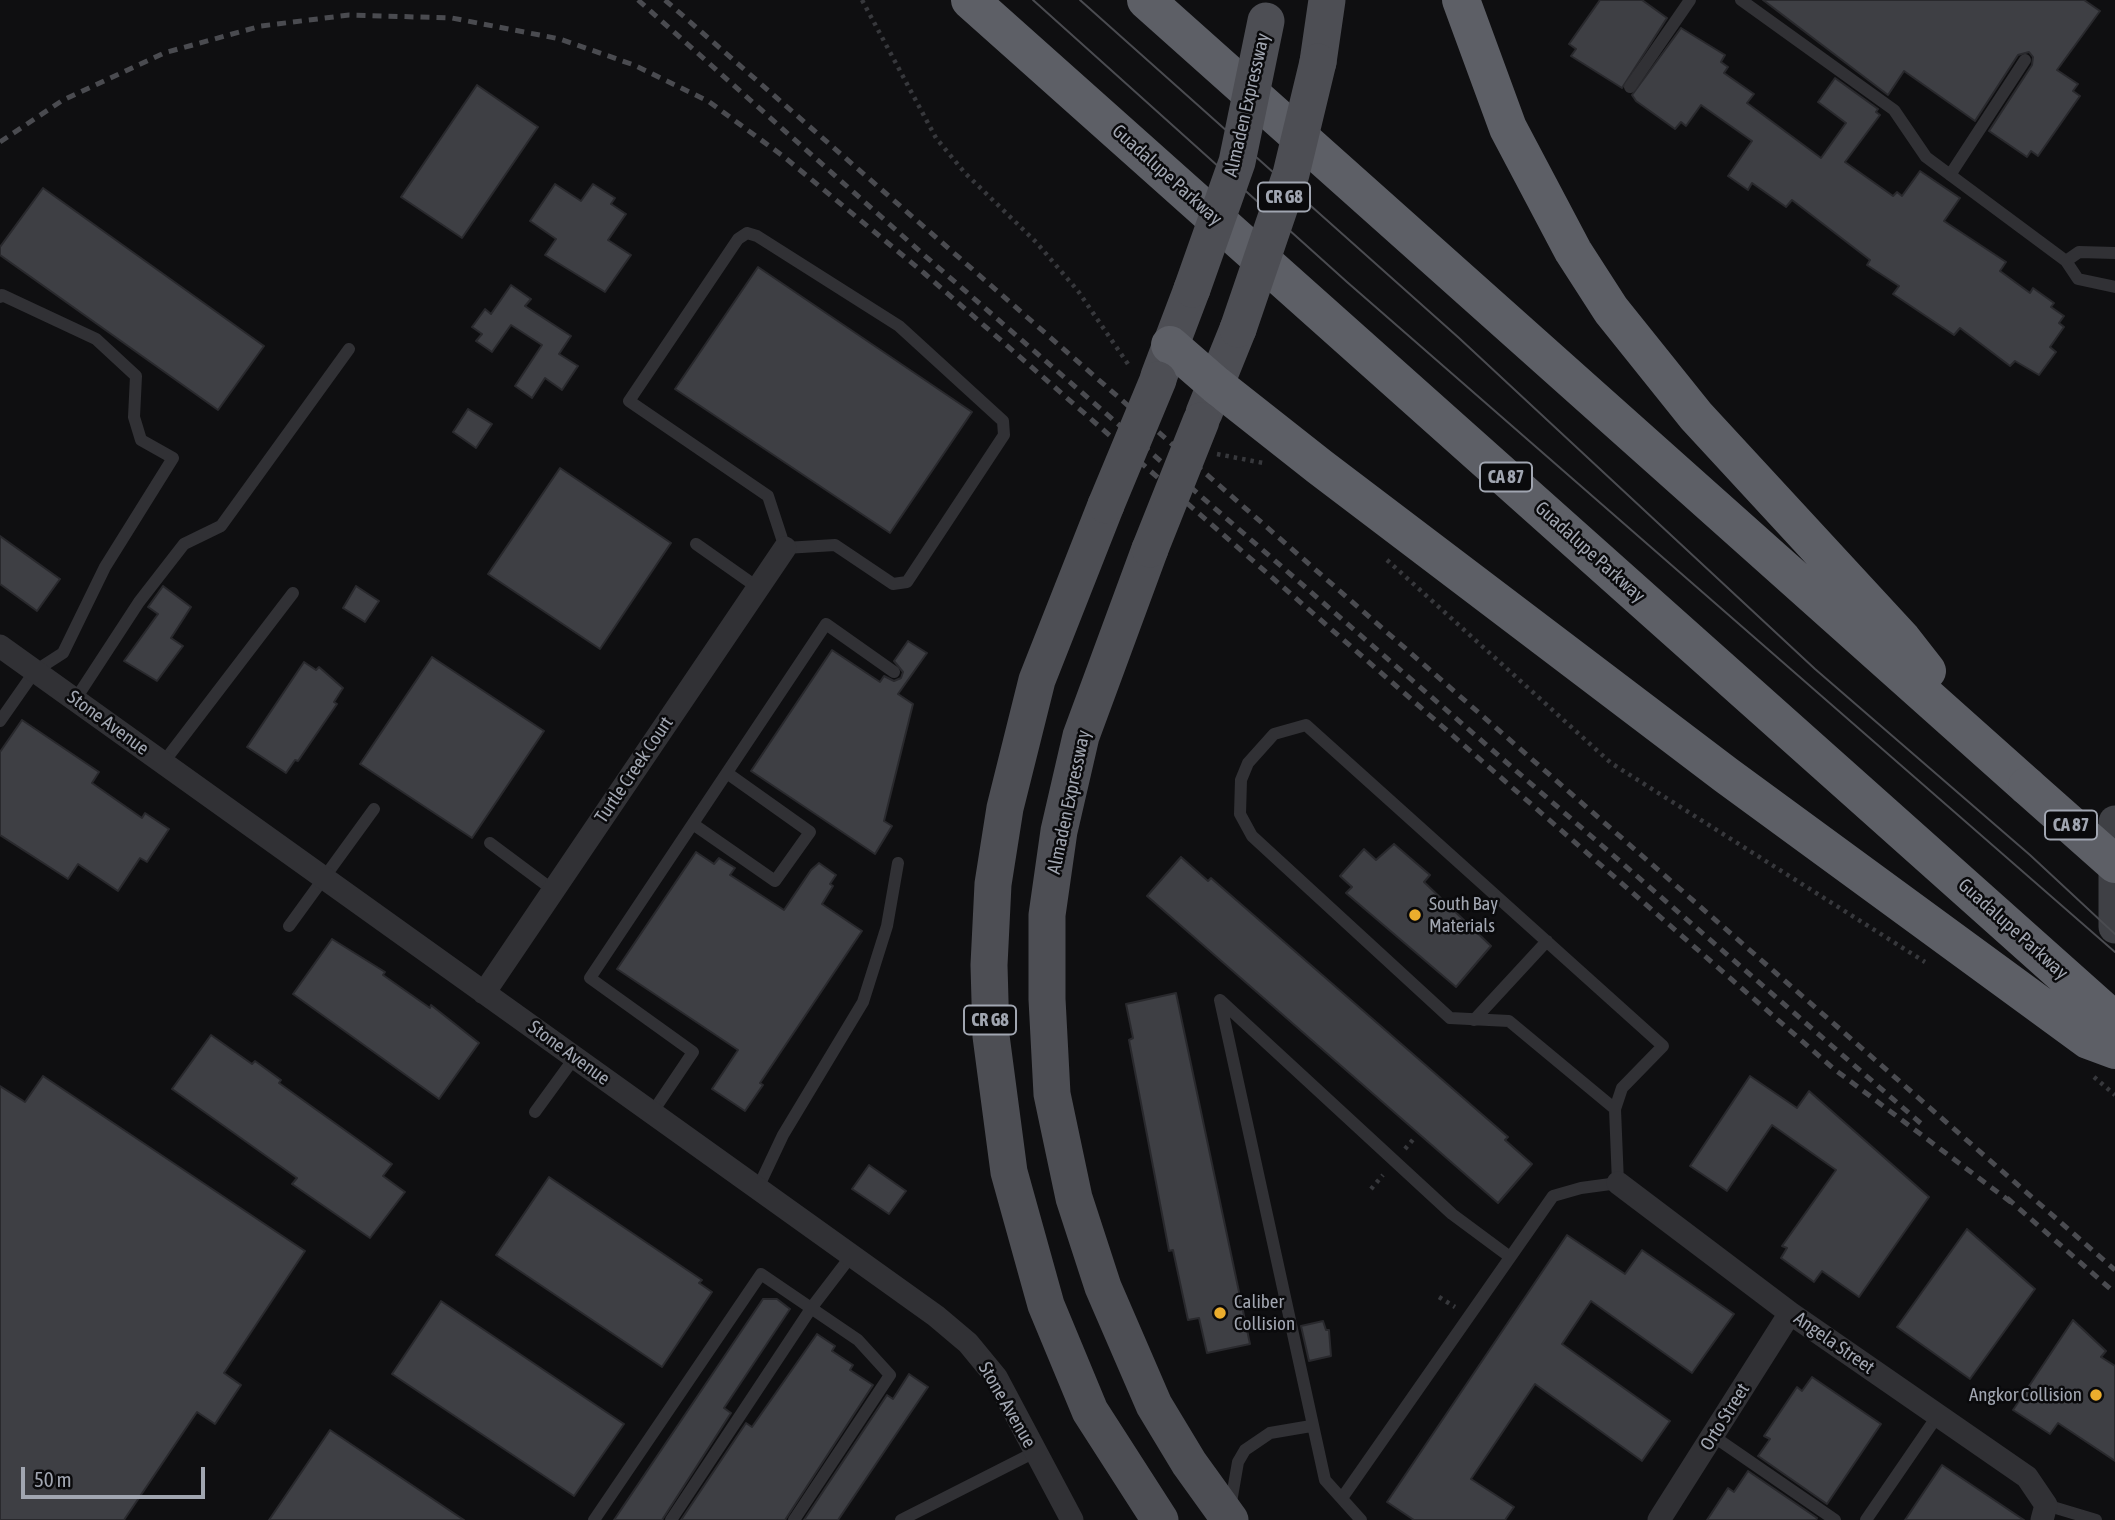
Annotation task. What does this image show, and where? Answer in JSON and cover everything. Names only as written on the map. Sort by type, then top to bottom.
[{"type":"highway","name":"Guadalupe Parkway","points":[[970,0],[2115,1021]]},
{"type":"highway","name":"CA 87","points":[[1146,0],[2115,864]]},
{"type":"highway","points":[[1461,0],[1508,128],[1573,251],[1611,310],[1696,416],[1902,639],[1929,673],[1938,706]]},
{"type":"highway","points":[[1170,345],[1216,385],[1715,766],[2088,1040],[2115,1051]]},
{"type":"main road","name":"Almaden Expressway","points":[[1229,1519],[1154,1405],[1103,1287],[1074,1198],[1052,1094],[1046,999],[1047,915],[1059,831],[1081,736],[1150,550],[1238,329],[1291,174],[1318,62],[1327,0]]},
{"type":"main road","name":"Almaden Expressway","points":[[1160,1520],[1090,1411],[1046,1305],[1009,1172],[991,1036],[989,965],[993,897],[1005,808],[1037,680],[1158,380],[1237,162],[1267,10]]},
{"type":"street","name":"Turtle Creek Court","points":[[484,993],[785,548]]},
{"type":"street","name":"Stone Avenue","points":[[0,646],[575,1057],[968,1343],[996,1377],[1072,1520]]},
{"type":"street","points":[[2115,822],[2115,927]]},
{"type":"street","name":"Angela Street","points":[[1618,1183],[1790,1313],[2027,1477],[2044,1512]]},
{"type":"street","name":"Orto Street","points":[[1659,1520],[1790,1313]]},
{"type":"lane","points":[[1630,87],[1690,0]]},
{"type":"lane","points":[[1741,0],[1894,110],[1916,146],[1950,175],[2066,261],[2078,279],[2115,286]]},
{"type":"lane","points":[[1950,175],[2025,60]]},
{"type":"lane","points":[[747,233],[757,236],[899,326],[1003,421],[1004,435],[907,582],[893,584],[835,545],[785,548],[768,496],[629,401],[738,239],[747,233]]},
{"type":"lane","points":[[2066,261],[2078,252],[2115,253]]},
{"type":"lane","points":[[0,298],[2,295],[96,339],[116,357],[135,376],[134,417],[141,440],[173,458],[111,557],[63,653],[35,671],[0,721]]},
{"type":"lane","points":[[75,700],[154,582],[184,544],[221,526],[349,349]]},
{"type":"lane","points":[[696,544],[757,587]]},
{"type":"lane","points":[[163,763],[293,593]]},
{"type":"lane","points":[[652,1113],[693,1052],[590,978],[826,624],[894,672]]},
{"type":"lane","points":[[1342,1498],[1553,1196],[1581,1188],[1618,1183],[1615,1109],[1622,1088],[1663,1046],[1306,725],[1273,734],[1248,762],[1241,780],[1240,814],[1252,836],[1450,1018],[1509,1021],[1615,1109]]},
{"type":"lane","points":[[693,824],[775,881],[810,832],[727,773]]},
{"type":"lane","points":[[289,926],[374,809]]},
{"type":"lane","points":[[489,844],[553,890]]},
{"type":"lane","points":[[757,1189],[782,1135],[863,1002],[887,926],[898,863]]},
{"type":"lane","points":[[1474,1020],[1547,941]]},
{"type":"lane","points":[[1361,1520],[1325,1480],[1311,1426],[1220,1000],[1452,1214],[1510,1257]]},
{"type":"lane","points":[[535,1112],[575,1057]]},
{"type":"lane","points":[[671,1520],[812,1307],[851,1256]]},
{"type":"lane","points":[[594,1520],[761,1274],[858,1340],[890,1375],[794,1520]]},
{"type":"lane","points":[[1866,1520],[1938,1415]]},
{"type":"lane","points":[[1229,1519],[1238,1462],[1245,1450],[1270,1433],[1311,1426]]},
{"type":"lane","points":[[1713,1436],[1835,1520]]},
{"type":"lane","points":[[901,1520],[1035,1452]]},
{"type":"lane","points":[[2044,1512],[2096,1520]]},
{"type":"path","points":[[1402,1152],[1416,1136]]},
{"type":"path","points":[[1371,1189],[1383,1174]]},
{"type":"path","points":[[1439,1297],[1456,1308]]},
{"type":"building","points":[[1600,0],[1642,0],[1667,18],[1622,88],[1571,56],[1576,49],[1569,44]]},
{"type":"building","points":[[1763,0],[2084,0],[2100,11],[2057,70],[2078,84],[2073,91],[2080,96],[2038,156],[2031,151],[2027,157],[1989,131],[2032,65],[2033,57],[2029,52],[2018,55],[1975,121],[1904,71],[1888,95]]},
{"type":"building","points":[[1681,28],[1725,55],[1721,62],[1728,67],[1724,73],[1754,94],[1747,103],[1821,158],[1846,123],[1818,102],[1835,78],[1878,109],[1876,112],[1880,115],[1845,162],[1893,196],[1897,192],[1902,196],[1920,171],[1960,198],[1944,221],[2006,262],[2000,271],[2030,293],[2033,288],[2054,303],[2051,307],[2064,316],[2059,323],[2064,327],[2050,347],[2056,352],[2039,375],[2015,361],[2010,366],[1960,328],[1954,335],[1893,294],[1899,286],[1867,265],[1870,260],[1792,200],[1786,207],[1752,183],[1748,190],[1728,176],[1752,141],[1701,105],[1686,126],[1681,122],[1675,129],[1636,101],[1632,95]]},
{"type":"building","points":[[477,85],[538,127],[462,238],[401,197]]},
{"type":"building","points":[[555,184],[581,201],[593,184],[615,198],[611,204],[626,214],[608,240],[631,255],[605,292],[545,255],[556,239],[530,221]]},
{"type":"building","points":[[43,188],[264,346],[218,410],[0,255],[0,247]]},
{"type":"building","points":[[758,267],[972,412],[890,533],[675,389]]},
{"type":"building","points":[[511,285],[531,299],[525,306],[571,336],[559,354],[578,366],[562,390],[545,378],[532,398],[515,386],[542,345],[511,325],[492,352],[476,341],[482,334],[472,327],[485,309],[491,314]]},
{"type":"building","points":[[468,409],[492,424],[476,448],[453,432]]},
{"type":"building","points":[[560,468],[671,543],[600,649],[488,574]]},
{"type":"building","points":[[0,536],[60,579],[37,611],[0,584]]},
{"type":"building","points":[[163,586],[191,607],[171,638],[183,646],[157,681],[124,661],[158,614],[148,607]]},
{"type":"building","points":[[356,586],[379,601],[365,622],[343,608]]},
{"type":"building","points":[[908,641],[927,653],[898,694],[913,704],[884,821],[892,826],[875,854],[751,771],[832,650],[880,682],[884,676],[894,681],[901,678],[903,672],[894,661]]},
{"type":"building","points":[[432,657],[544,731],[472,838],[360,764]]},
{"type":"building","points":[[304,662],[316,670],[319,667],[343,688],[334,702],[337,704],[298,761],[295,760],[286,773],[247,747]]},
{"type":"building","points":[[22,720],[99,772],[92,783],[142,818],[145,813],[169,829],[147,862],[140,858],[118,891],[78,864],[68,879],[0,835],[0,752]]},
{"type":"building","name":"South Bay Materials","points":[[1394,844],[1430,875],[1424,882],[1491,946],[1456,987],[1346,893],[1352,887],[1340,876],[1364,849],[1376,860]]},
{"type":"building","points":[[696,852],[714,864],[719,858],[735,868],[730,875],[784,910],[811,870],[819,863],[836,875],[822,904],[862,931],[760,1083],[763,1085],[745,1111],[712,1089],[738,1050],[617,969]]},
{"type":"building","points":[[1181,857],[1208,881],[1211,878],[1508,1137],[1505,1140],[1532,1164],[1498,1203],[1147,896]]},
{"type":"building","points":[[332,939],[385,972],[383,975],[430,1008],[431,1005],[479,1043],[439,1099],[293,994]]},
{"type":"building","points":[[1176,993],[1250,1344],[1207,1353],[1199,1318],[1188,1320],[1173,1250],[1169,1251],[1129,1040],[1133,1038],[1126,1004]]},
{"type":"building","points":[[211,1035],[252,1064],[255,1061],[281,1080],[279,1083],[392,1164],[383,1176],[405,1192],[370,1238],[292,1184],[297,1178],[172,1089]]},
{"type":"building","points":[[43,1076],[305,1251],[224,1373],[241,1385],[215,1424],[197,1412],[124,1520],[0,1520],[0,1086],[25,1102]]},
{"type":"building","points":[[1750,1076],[1797,1108],[1809,1091],[1929,1197],[1859,1297],[1822,1271],[1814,1282],[1781,1258],[1787,1248],[1782,1246],[1836,1170],[1772,1125],[1727,1191],[1690,1166]]},
{"type":"building","points":[[869,1165],[906,1191],[889,1214],[852,1189]]},
{"type":"building","points":[[549,1177],[702,1280],[699,1283],[712,1292],[662,1367],[496,1255]]},
{"type":"building","points":[[1967,1229],[2035,1289],[1970,1379],[1897,1327]]},
{"type":"building","points":[[1567,1235],[1625,1274],[1642,1250],[1734,1314],[1692,1373],[1591,1301],[1562,1344],[1670,1421],[1642,1461],[1535,1384],[1471,1479],[1514,1507],[1505,1520],[1414,1520],[1387,1502]]},
{"type":"building","points":[[763,1299],[777,1299],[790,1309],[724,1408],[731,1413],[662,1520],[614,1520]]},
{"type":"building","points":[[441,1301],[624,1424],[574,1496],[392,1374]]},
{"type":"building","points":[[2073,1320],[2106,1351],[2101,1357],[2115,1366],[2115,1461],[2058,1423],[2050,1434],[2013,1410]]},
{"type":"building","points":[[1323,1321],[1326,1330],[1329,1330],[1331,1356],[1309,1361],[1301,1326]]},
{"type":"building","points":[[817,1334],[835,1346],[832,1351],[853,1365],[850,1370],[873,1385],[785,1520],[681,1520],[746,1423],[752,1427]]},
{"type":"building","points":[[909,1374],[928,1387],[838,1520],[804,1520],[887,1395],[893,1399]]},
{"type":"building","points":[[1812,1377],[1881,1424],[1827,1504],[1758,1456],[1770,1439],[1764,1436],[1797,1387],[1802,1391]]},
{"type":"building","points":[[330,1430],[464,1520],[269,1520]]},
{"type":"building","points":[[1942,1465],[2024,1520],[1905,1520]]},
{"type":"building","points":[[1748,1471],[1817,1518],[1816,1520],[1707,1520],[1728,1488],[1734,1492]]},
{"type":"tram line","points":[[1033,0],[1347,282],[2115,952]]},
{"type":"tram line","points":[[1080,0],[1459,338],[1815,669],[2030,855],[2115,934]]},
{"type":"railway","points":[[638,0],[924,255],[1925,1127]]},
{"type":"railway","points":[[665,0],[2115,1270]]},
{"type":"railway","points":[[0,142],[63,100],[164,53],[261,26],[349,15],[452,18],[560,39],[634,65],[708,101],[783,156],[924,273],[1834,1069],[2012,1203]]},
{"type":"railway","points":[[2007,1198],[2115,1293]]},
{"type":"place","name":"South Bay Materials","points":[[1415,915]]},
{"type":"place","name":"Caliber Collision","points":[[1220,1313]]},
{"type":"place","name":"Angkor Collision","points":[[2096,1395]]}]
